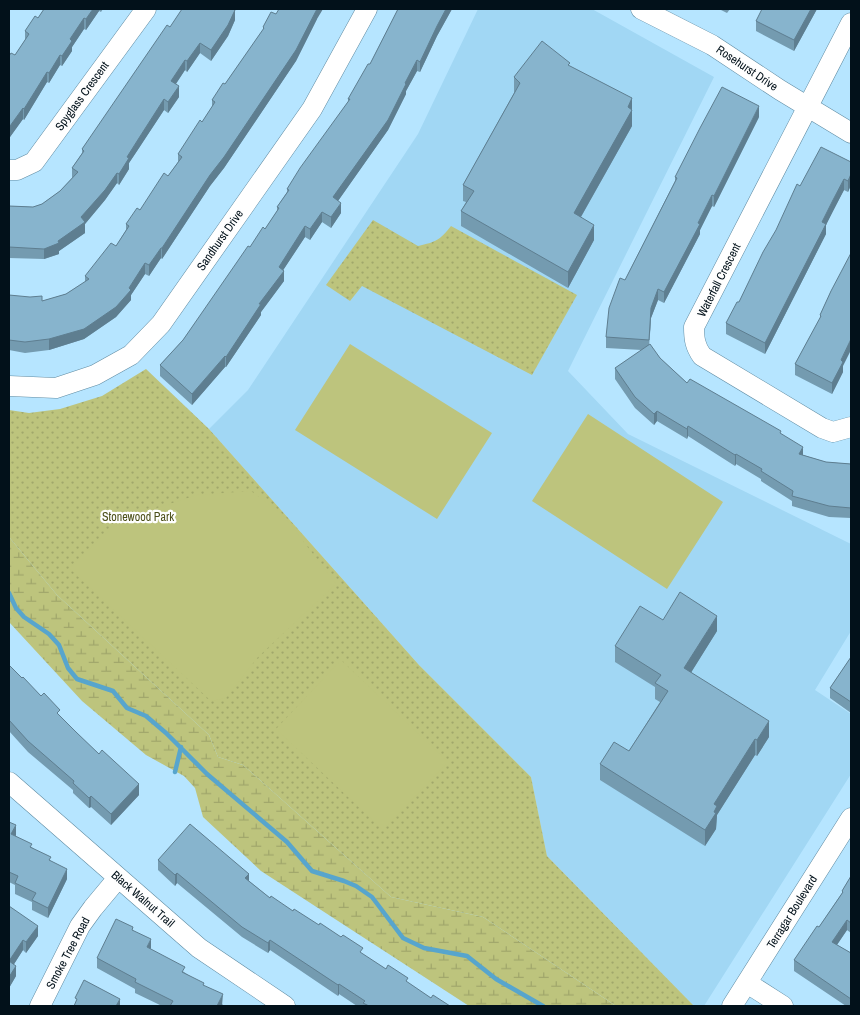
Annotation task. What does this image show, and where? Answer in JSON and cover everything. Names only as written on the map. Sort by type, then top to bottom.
[{"type":"street","name":"Spyglass Crescent","points":[[9,170],[17,170],[34,162],[146,9]]},
{"type":"street","name":"Sandhurst Drive","points":[[9,386],[56,388],[95,375],[131,354],[161,324],[312,110],[367,9]]},
{"type":"street","name":"Rosehurst Drive","points":[[643,9],[712,45],[851,133]]},
{"type":"street","name":"Waterfall Crescent","points":[[851,23],[694,327],[696,345],[702,356],[822,428],[833,432],[851,427]]},
{"type":"street","name":"Black Walnut Trail","points":[[9,782],[260,999],[285,1006]]},
{"type":"street","name":"Terragar Boulevard","points":[[732,1006],[851,818]]},
{"type":"street","name":"Smoke Tree Road","points":[[40,1006],[80,926],[92,908],[118,878]]},
{"type":"street","points":[[747,983],[783,1006]]},
{"type":"shaded area","points":[[478,9],[592,9],[714,77],[568,371],[628,434],[851,544],[851,631],[815,690],[851,714],[851,774],[704,1006],[694,1006],[547,856],[531,777],[419,665],[209,429],[248,390],[418,134]]},
{"type":"green space","points":[[373,220],[418,246],[437,240],[451,226],[577,295],[532,375],[362,286],[350,301],[326,285]]},
{"type":"green space","points":[[350,344],[492,433],[437,519],[295,430]]},
{"type":"green space","name":"Stonewood Park","points":[[146,369],[209,429],[419,665],[531,777],[547,856],[694,1006],[616,1006],[483,917],[391,897],[243,765],[218,757],[209,735],[57,595],[9,537],[9,410],[29,413],[60,409],[102,396]]},
{"type":"green space","points":[[588,414],[723,502],[667,589],[532,501]]},
{"type":"green space","points":[[251,491],[283,515],[336,584],[258,657],[226,698],[211,701],[69,568],[120,520],[197,495]]},
{"type":"green space","points":[[9,537],[57,595],[209,735],[218,757],[243,765],[391,897],[483,917],[616,1006],[469,1006],[261,871],[203,817],[195,788],[184,776],[146,755],[82,701],[9,622]]},
{"type":"green space","points":[[341,660],[448,762],[383,830],[276,729]]},
{"type":"building","points":[[44,9],[93,9],[86,19],[84,18],[70,39],[72,41],[62,56],[60,55],[49,73],[47,72],[24,109],[10,126],[9,56],[11,53],[15,55],[29,34],[25,31],[35,16],[38,18]]},
{"type":"building","points":[[182,9],[235,10],[228,25],[211,50],[200,43],[187,61],[185,60],[171,81],[179,86],[168,102],[164,99],[127,157],[129,158],[119,174],[117,173],[81,217],[85,222],[58,241],[59,243],[44,249],[9,247],[9,206],[33,207],[42,204],[60,191],[78,172],[72,168],[84,151],[82,149],[167,25],[170,27]]},
{"type":"building","points":[[279,9],[317,9],[296,50],[162,248],[149,265],[145,263],[129,288],[131,290],[116,307],[84,329],[49,339],[25,342],[9,340],[9,295],[42,296],[42,301],[66,294],[89,279],[85,276],[111,243],[116,246],[129,226],[126,224],[137,208],[140,210],[164,173],[168,176],[182,157],[178,154],[200,120],[202,122],[215,102],[212,100],[223,83],[225,84],[264,28],[271,12],[276,14]]},
{"type":"building","points":[[398,9],[446,9],[420,62],[417,60],[388,120],[333,197],[341,203],[331,217],[322,212],[310,229],[305,226],[279,267],[284,271],[259,304],[261,304],[226,357],[192,394],[160,365],[183,340],[248,246],[250,247],[263,227],[265,229],[279,208],[277,207],[289,190],[287,189],[300,168],[350,99],[348,99],[368,64],[370,64]]},
{"type":"building","points":[[762,9],[811,9],[794,40],[756,21]]},
{"type":"building","points":[[542,41],[570,63],[568,65],[632,98],[628,107],[632,110],[574,213],[594,225],[568,272],[461,211],[474,191],[463,185],[520,83],[514,77]]},
{"type":"building","points":[[722,87],[759,106],[664,292],[658,289],[651,308],[649,340],[606,337],[609,308],[620,278],[625,280],[677,178],[675,177]]},
{"type":"building","points":[[821,147],[851,162],[851,174],[848,181],[844,179],[833,200],[822,222],[826,224],[765,343],[726,323],[737,302],[739,302],[763,252],[776,230],[797,184],[800,186]]},
{"type":"building","points":[[851,253],[851,339],[841,360],[843,362],[832,383],[795,364],[821,316],[831,291]]},
{"type":"building","points":[[650,344],[660,358],[687,383],[690,379],[781,431],[780,433],[803,447],[799,454],[826,462],[851,464],[851,508],[829,506],[792,496],[793,491],[761,471],[762,469],[688,426],[687,429],[657,411],[654,414],[635,397],[615,368]]},
{"type":"building","points":[[680,592],[717,616],[684,668],[769,721],[757,740],[755,739],[714,804],[717,806],[714,812],[716,813],[705,830],[600,764],[614,742],[629,751],[668,691],[655,683],[661,675],[615,646],[640,606],[663,620]]},
{"type":"building","points":[[851,657],[851,702],[830,688]]},
{"type":"building","points":[[9,665],[41,696],[44,693],[60,710],[57,713],[99,754],[102,750],[139,784],[111,814],[91,796],[89,798],[73,783],[74,781],[28,741],[9,720]]},
{"type":"building","points":[[9,822],[16,825],[11,834],[32,844],[30,847],[51,857],[49,860],[67,869],[48,908],[32,900],[36,893],[15,883],[18,876],[9,872]]},
{"type":"building","points":[[190,824],[249,874],[245,878],[270,898],[271,896],[293,911],[294,909],[319,925],[320,923],[341,937],[343,935],[363,948],[360,952],[386,969],[388,965],[408,978],[406,981],[431,998],[433,995],[450,1006],[369,1006],[363,1003],[365,1001],[270,940],[268,943],[242,927],[177,873],[175,875],[158,860]]},
{"type":"building","points":[[851,876],[851,923],[847,920],[832,942],[851,953],[851,999],[794,960],[843,892]]},
{"type":"building","points":[[9,906],[38,926],[26,942],[23,940],[9,961]]},
{"type":"building","points":[[116,919],[133,927],[132,930],[151,939],[147,947],[185,967],[182,972],[204,983],[203,985],[223,994],[217,1006],[170,1006],[173,1001],[135,982],[136,979],[97,958]]},
{"type":"building","points":[[9,961],[16,966],[9,977]]},
{"type":"building","points":[[84,980],[120,999],[116,1006],[74,1006],[77,999],[75,998]]},
{"type":"waterway","points":[[9,593],[16,608],[24,617],[49,634],[59,645],[68,668],[77,679],[113,691],[127,708],[146,716],[207,774],[287,842],[312,871],[356,886],[372,897],[403,938],[424,948],[467,956],[496,979],[543,1006]]},
{"type":"waterway","points":[[175,772],[181,747]]}]
